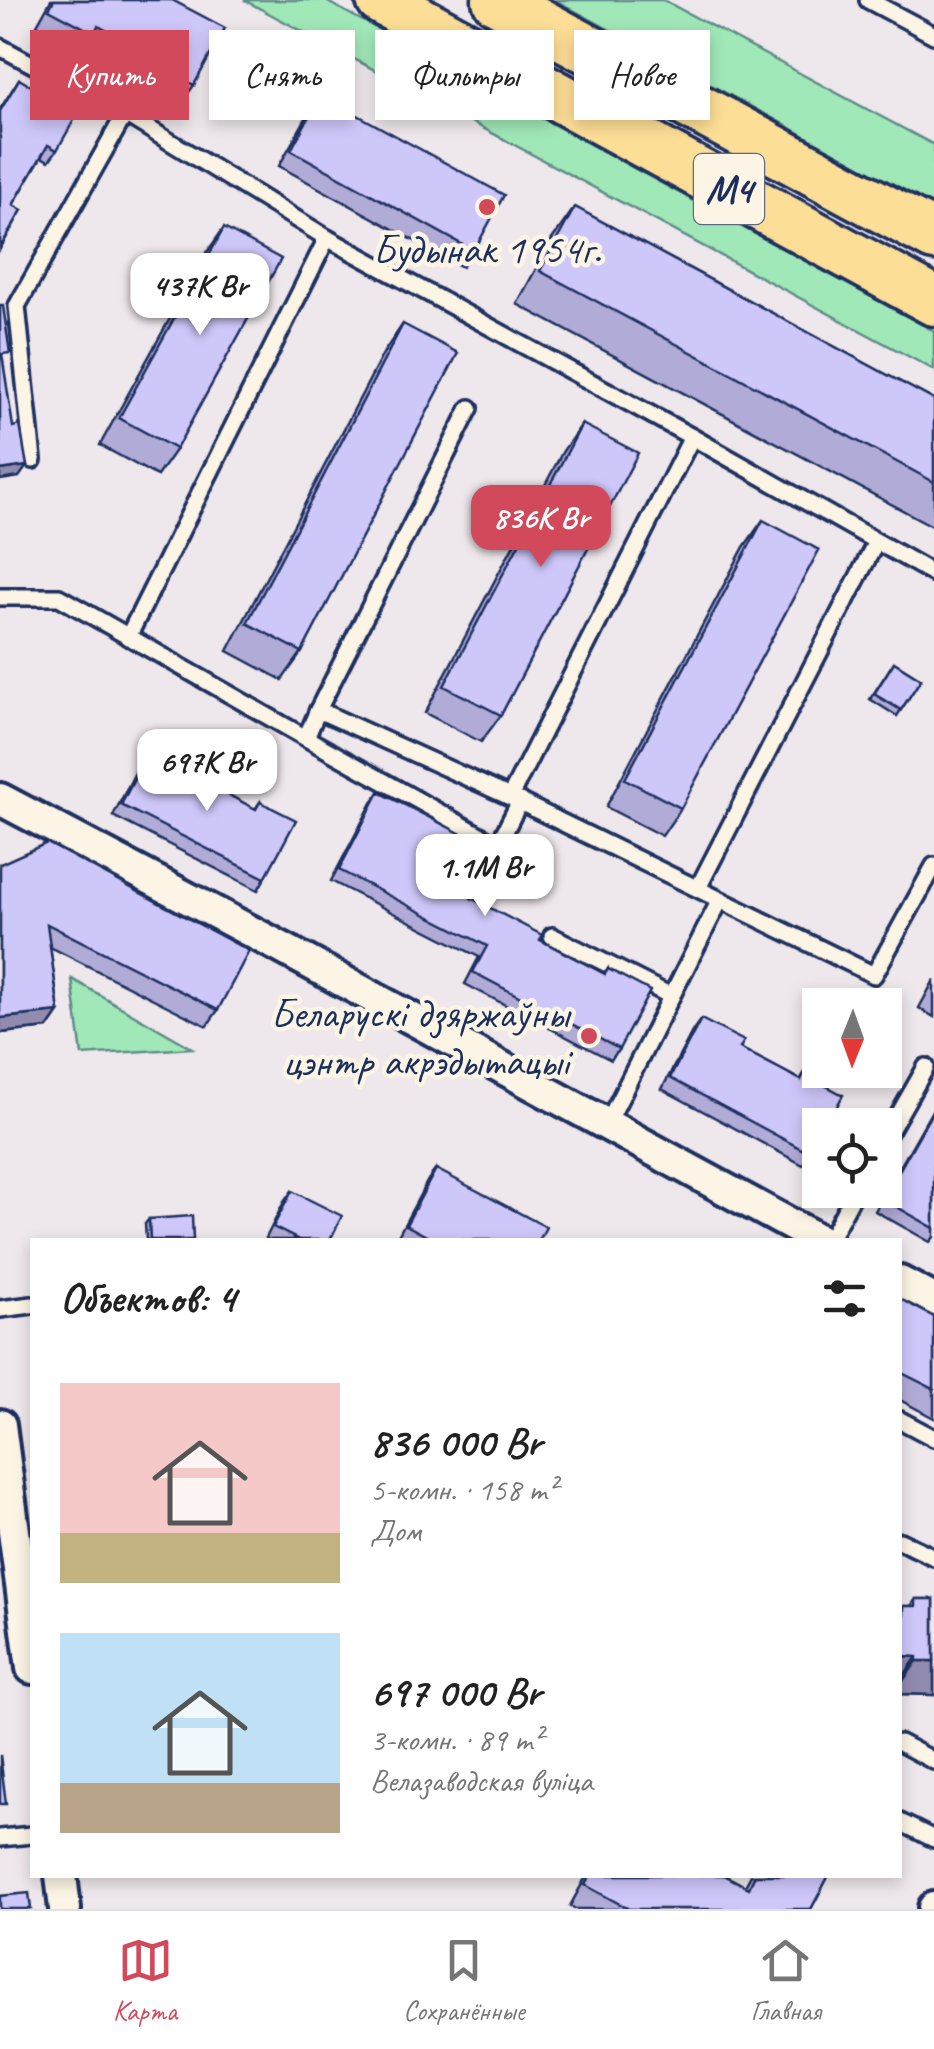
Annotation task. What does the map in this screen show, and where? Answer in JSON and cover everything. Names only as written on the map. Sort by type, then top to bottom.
[{"type":"main road","name":"М4","points":[[381,0],[934,301]]},
{"type":"main road","name":"М4","points":[[497,0],[934,236]]},
{"type":"street","points":[[0,799],[813,1238]]},
{"type":"street","points":[[902,1283],[934,1300]]},
{"type":"street","points":[[0,1425],[30,1653]]},
{"type":"street","points":[[61,1878],[66,1909]]},
{"type":"lane","points":[[868,0],[934,36]]},
{"type":"lane","points":[[0,48],[30,64]]},
{"type":"lane","points":[[33,460],[17,306],[122,120]]},
{"type":"lane","points":[[135,120],[327,238],[934,574]]},
{"type":"lane","points":[[128,637],[327,238]]},
{"type":"lane","points":[[0,298],[17,306]]},
{"type":"lane","points":[[306,738],[470,408]]},
{"type":"lane","points":[[0,597],[59,598],[498,845],[515,799],[692,438]]},
{"type":"lane","points":[[698,888],[876,542]]},
{"type":"lane","points":[[318,710],[515,799],[874,975],[934,866]]},
{"type":"lane","points":[[607,1124],[720,900]]},
{"type":"lane","points":[[552,936],[672,996]]},
{"type":"lane","points":[[902,1109],[926,1067]]},
{"type":"lane","points":[[813,1238],[840,1208]]},
{"type":"lane","points":[[0,1309],[30,1305]]},
{"type":"lane","points":[[902,1421],[934,1438]]},
{"type":"lane","points":[[902,1542],[934,1558]]},
{"type":"lane","points":[[902,1744],[934,1761]]},
{"type":"lane","points":[[902,1823],[934,1840]]},
{"type":"lane","points":[[0,1838],[30,1834]]},
{"type":"green space","points":[[244,0],[324,0],[379,30],[375,30],[375,70],[355,60],[355,30],[300,30]]},
{"type":"green space","points":[[555,0],[663,0],[934,145],[934,206],[710,84],[710,30],[610,30]]},
{"type":"green space","points":[[468,120],[545,120],[934,331],[934,370]]},
{"type":"green space","points":[[72,979],[192,1048],[82,1055]]},
{"type":"building","points":[[54,0],[172,0],[225,28],[209,30],[209,57],[194,85],[189,82],[189,30],[106,30],[98,26],[88,30],[49,9]]},
{"type":"building","points":[[19,79],[30,85],[30,120],[74,120],[57,150],[48,145],[13,205],[22,210],[0,248],[0,111]]},
{"type":"building","points":[[355,114],[504,195],[474,251],[291,150],[307,120],[355,120]]},
{"type":"building","points":[[575,207],[934,400],[934,482],[540,271]]},
{"type":"building","points":[[224,228],[281,259],[176,449],[119,418]]},
{"type":"building","points":[[0,306],[10,353],[2,354],[13,427],[20,425],[27,466],[0,470]]},
{"type":"building","points":[[403,324],[458,353],[302,652],[247,623]]},
{"type":"building","points":[[582,424],[638,453],[501,715],[444,686]]},
{"type":"building","points":[[763,520],[819,550],[681,808],[625,779]]},
{"type":"building","points":[[894,662],[921,679],[901,710],[874,694]]},
{"type":"building","points":[[151,746],[189,764],[184,772],[256,809],[260,802],[296,820],[265,878],[121,805]]},
{"type":"building","points":[[379,792],[495,851],[471,898],[605,974],[608,969],[650,991],[619,1049],[473,972],[487,946],[339,870]]},
{"type":"building","points":[[47,843],[249,951],[218,1010],[47,924],[59,1012],[0,1018],[0,864]]},
{"type":"building","points":[[701,1019],[744,1041],[740,1048],[802,1078],[802,1088],[830,1088],[843,1095],[836,1108],[802,1108],[802,1149],[670,1078]]},
{"type":"building","points":[[934,1109],[934,1228],[899,1208],[902,1208],[902,1165]]},
{"type":"building","points":[[436,1169],[546,1227],[540,1238],[430,1238],[406,1225]]},
{"type":"building","points":[[292,1191],[342,1216],[331,1238],[295,1238],[273,1227]]},
{"type":"building","points":[[192,1216],[193,1238],[150,1238],[149,1219]]},
{"type":"building","points":[[902,1300],[934,1317],[934,1389],[902,1373]]},
{"type":"building","points":[[916,1599],[934,1599],[934,1661],[903,1656],[904,1606],[916,1606]]},
{"type":"building","points":[[0,1755],[6,1804],[0,1804]]},
{"type":"building","points":[[588,1878],[730,1878],[749,1888],[754,1878],[827,1878],[811,1909],[629,1909],[585,1885]]},
{"type":"building","points":[[29,1893],[31,1909],[0,1909],[0,1896]]},
{"type":"place","name":"Будынак 1954г.","points":[[487,207]]},
{"type":"place","name":"Беларускі дзяржаўны цэнтр акрэдытацыі","points":[[589,1036]]}]
